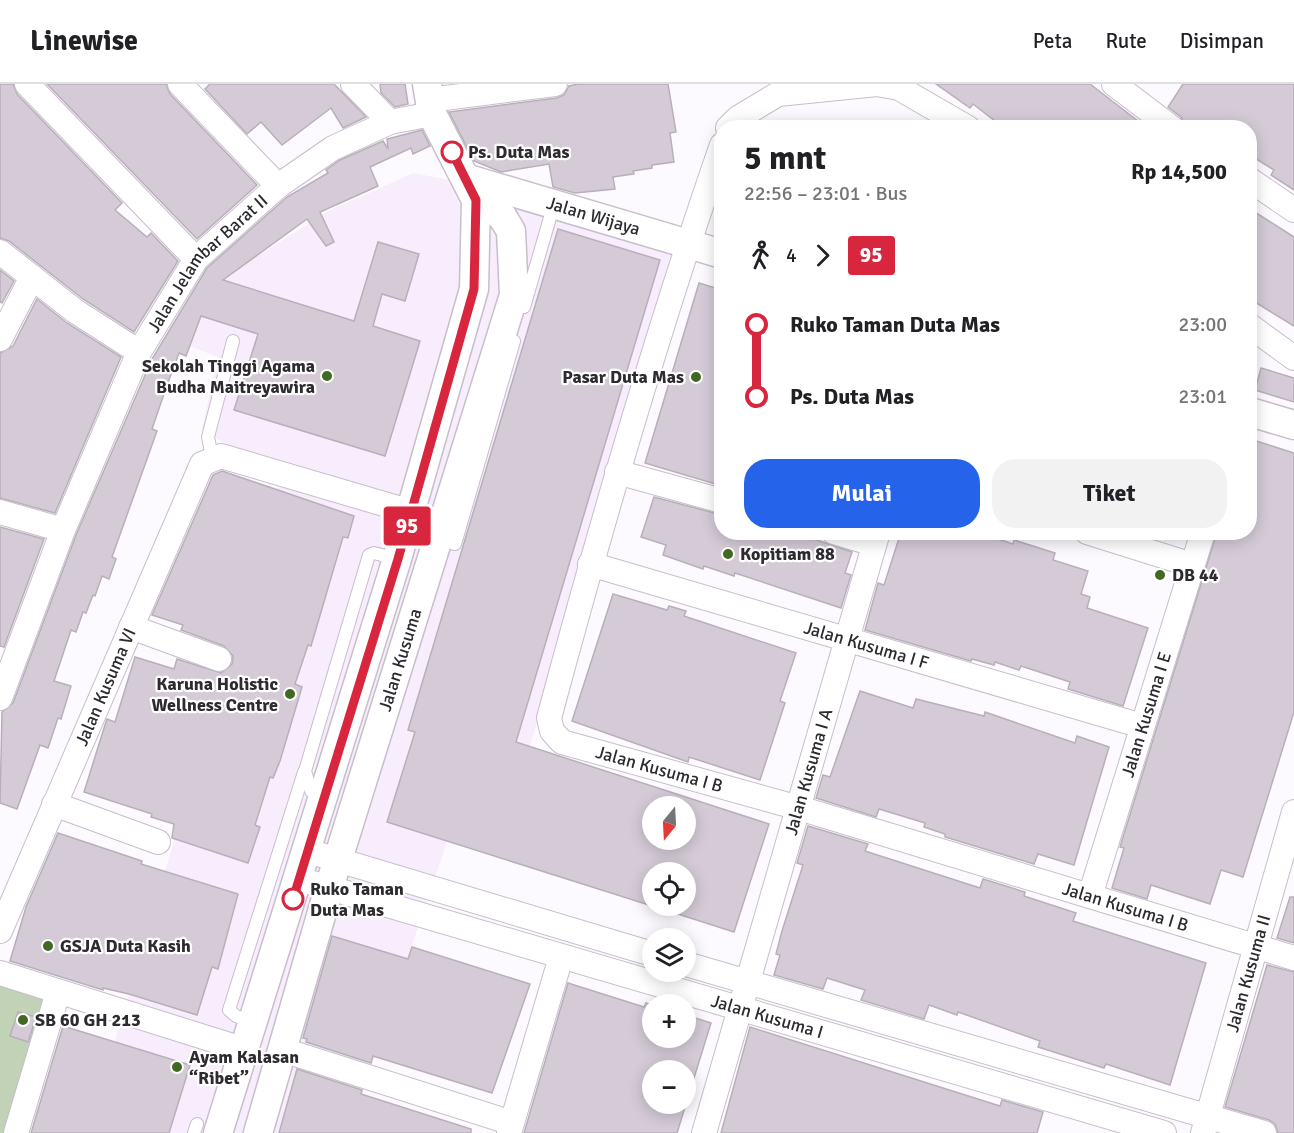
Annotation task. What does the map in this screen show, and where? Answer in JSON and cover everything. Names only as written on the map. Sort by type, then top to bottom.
[{"type":"street","points":[[27,84],[196,259]]},
{"type":"street","points":[[180,84],[278,186]]},
{"type":"street","points":[[353,84],[390,122]]},
{"type":"street","name":"Jalan Jelambar Barat II","points":[[0,698],[8,657],[139,352],[196,259],[278,186],[333,148],[390,122],[429,99],[555,84]]},
{"type":"street","points":[[736,120],[779,89],[877,84],[912,94],[955,120]]},
{"type":"street","points":[[1114,84],[1161,120]]},
{"type":"street","name":"Jalan Kusuma","points":[[203,1130],[242,1049],[299,879],[398,559],[474,289],[471,189],[429,99]]},
{"type":"street","name":"Jalan Kusuma I B","points":[[714,168],[687,244],[616,472],[590,564],[549,718],[549,726],[556,738],[562,742],[799,808],[1294,958]]},
{"type":"street","points":[[1257,185],[1294,210]]},
{"type":"street","name":"Jalan Kusuma","points":[[258,1133],[329,888],[514,294],[511,231],[502,216],[471,189]]},
{"type":"street","name":"Jalan Wijaya","points":[[471,189],[554,204],[714,252]]},
{"type":"street","points":[[0,252],[75,311],[139,352]]},
{"type":"street","points":[[0,339],[32,277]]},
{"type":"street","points":[[1257,331],[1294,358]]},
{"type":"street","points":[[1257,413],[1294,425]]},
{"type":"street","points":[[217,456],[411,512]]},
{"type":"street","name":"Jalan Kusuma VI","points":[[0,931],[197,472],[202,464],[217,456]]},
{"type":"street","points":[[616,472],[714,499]]},
{"type":"street","points":[[0,512],[63,530]]},
{"type":"street","name":"Jalan Kusuma I A","points":[[704,1133],[875,540]]},
{"type":"street","points":[[1112,540],[1192,565]]},
{"type":"street","name":"Jalan Kusuma I E","points":[[1090,896],[1200,540]]},
{"type":"street","name":"Jalan Kusuma I F","points":[[590,564],[1143,726]]},
{"type":"street","points":[[131,627],[219,659]]},
{"type":"street","points":[[54,804],[158,842]]},
{"type":"street","name":"Jalan Kusuma II","points":[[1206,1124],[1294,812]]},
{"type":"street","points":[[308,851],[642,951]]},
{"type":"street","name":"Jalan Kusuma I","points":[[299,879],[1164,1133]]},
{"type":"street","points":[[283,1050],[511,1128],[561,957]]},
{"type":"street","name":"Jalan Kusuma I","points":[[696,967],[1206,1124],[1264,1133]]},
{"type":"street","points":[[0,973],[242,1049]]},
{"type":"street","points":[[16,1133],[58,992]]},
{"type":"lane","points":[[439,539],[455,544],[554,204]]},
{"type":"lane","points":[[217,456],[208,437],[233,341]]},
{"type":"lane","points":[[251,1022],[236,1016],[229,1010],[305,771],[369,555],[374,553],[398,559]]},
{"type":"lane","points":[[305,771],[311,791],[323,799]]},
{"type":"shaded area","points":[[413,173],[498,189],[687,238],[526,758],[469,776],[349,1133],[88,1133],[280,480],[202,429],[218,357],[182,343],[227,275],[329,211]]},
{"type":"green space","points":[[0,980],[46,993],[5,1133],[0,1133]]},
{"type":"building","points":[[0,84],[13,84],[17,94],[122,203],[115,210],[147,237],[151,233],[178,261],[134,332],[83,299],[9,241],[0,238]]},
{"type":"building","points":[[47,84],[166,84],[170,94],[257,185],[197,239]]},
{"type":"building","points":[[210,84],[334,84],[366,117],[343,128],[331,108],[282,145],[261,122],[247,134],[205,89]]},
{"type":"building","points":[[380,84],[405,84],[408,104],[395,107],[381,93]]},
{"type":"building","points":[[578,84],[668,84],[676,132],[670,133],[674,162],[652,165],[652,168],[633,171],[634,174],[613,177],[615,189],[575,193],[553,187],[549,164],[501,172],[474,161],[449,112],[557,98],[564,95],[569,86]]},
{"type":"building","points":[[936,84],[1090,84],[1137,120],[994,120],[973,104],[970,108]]},
{"type":"building","points":[[1183,84],[1294,84],[1294,190],[1271,175],[1274,170],[1257,159],[1257,120],[1182,120],[1168,107]]},
{"type":"building","points":[[422,130],[430,146],[413,154],[411,148],[370,167],[378,186],[320,212],[334,242],[326,246],[307,219],[223,280],[354,321],[378,242],[419,254],[405,301],[382,294],[373,326],[420,341],[385,456],[234,410],[258,334],[201,316],[186,356],[179,353],[166,388],[152,429],[157,431],[112,557],[116,559],[109,579],[102,576],[95,596],[93,595],[86,613],[83,612],[76,632],[71,630],[54,681],[71,686],[61,719],[58,718],[48,748],[40,745],[17,809],[0,803],[2,712],[13,703],[76,535],[152,359],[207,268],[287,197],[328,173],[326,170],[340,160],[383,141],[388,149],[387,139]]},
{"type":"building","points":[[1257,213],[1294,237],[1294,326],[1257,303]]},
{"type":"building","points":[[558,229],[660,260],[516,742],[683,796],[642,796],[642,850],[696,850],[696,800],[769,824],[734,932],[684,916],[696,916],[696,862],[642,862],[642,903],[387,822],[415,732],[408,730]]},
{"type":"building","points":[[0,270],[14,281],[2,303],[0,302]]},
{"type":"building","name":"Pasar Duta Mas","points":[[699,283],[714,288],[714,484],[645,463]]},
{"type":"building","points":[[37,299],[67,323],[121,357],[55,513],[0,498],[0,353],[13,346]]},
{"type":"building","points":[[1261,368],[1294,378],[1294,402],[1257,391]]},
{"type":"building","points":[[1257,441],[1294,453],[1294,712],[1243,877],[1221,870],[1210,904],[1151,885],[1147,899],[1112,888],[1124,848],[1120,847],[1215,540],[1257,540]]},
{"type":"building","points":[[222,471],[354,516],[348,538],[343,537],[311,646],[308,645],[295,684],[302,687],[280,761],[273,778],[270,777],[255,825],[260,827],[248,863],[172,838],[174,824],[151,817],[152,814],[84,792],[107,719],[115,722],[135,657],[174,669],[177,659],[221,673],[232,664],[233,656],[224,646],[181,630],[183,625],[152,615],[213,475]]},
{"type":"building","points":[[654,497],[714,513],[714,540],[817,540],[852,552],[845,573],[851,575],[841,608],[735,573],[734,576],[704,566],[703,569],[663,555],[666,545],[641,537]]},
{"type":"building","points":[[0,527],[44,539],[4,647],[0,646]]},
{"type":"building","points":[[898,540],[1001,540],[1013,544],[1014,540],[1055,553],[1053,560],[1088,571],[1081,594],[1090,597],[1087,608],[1148,628],[1123,706],[1068,689],[1070,682],[1021,666],[1019,670],[995,662],[994,665],[972,659],[971,661],[865,630],[878,583],[884,585]]},
{"type":"building","points":[[613,594],[667,610],[669,606],[686,611],[684,616],[796,653],[780,701],[785,703],[760,780],[689,757],[688,762],[572,721]]},
{"type":"building","points":[[860,691],[913,708],[916,699],[984,716],[985,712],[1075,743],[1077,736],[1109,747],[1074,865],[1038,854],[1034,864],[945,837],[945,834],[924,827],[925,823],[879,809],[876,817],[816,798],[823,775],[830,777]]},
{"type":"building","points":[[808,826],[868,844],[865,851],[980,888],[983,879],[1025,892],[1024,896],[1076,913],[1073,921],[1206,963],[1170,1085],[1106,1064],[1104,1068],[1038,1047],[1040,1041],[958,1012],[957,1015],[929,1005],[924,1019],[861,1000],[865,990],[827,978],[823,989],[774,975],[780,955],[776,954],[782,931],[803,865],[797,863]]},
{"type":"building","points":[[58,833],[142,861],[141,864],[238,894],[218,969],[212,967],[197,1015],[129,994],[103,988],[103,990],[10,961],[26,907]]},
{"type":"building","points":[[1290,897],[1294,897],[1294,943],[1277,938]]},
{"type":"building","points":[[332,936],[408,959],[412,947],[530,984],[492,1093],[373,1056],[371,1063],[306,1042],[307,1039],[303,1038]]},
{"type":"building","points":[[1267,965],[1294,972],[1294,1133],[1278,1133],[1275,1124],[1269,1120],[1225,1107]]},
{"type":"building","points":[[568,983],[642,1006],[642,1048],[696,1048],[696,1018],[711,1023],[696,1072],[696,1060],[642,1060],[642,1114],[683,1114],[677,1133],[524,1133]]},
{"type":"building","name":"SB 60 GH 213","points":[[18,1012],[36,1017],[28,1042],[10,1036]]},
{"type":"building","points":[[63,1026],[190,1065],[169,1133],[31,1133]]},
{"type":"building","points":[[750,1027],[1000,1106],[1002,1100],[1043,1112],[1037,1133],[721,1133]]},
{"type":"building","points":[[297,1069],[362,1090],[361,1094],[471,1129],[471,1133],[279,1133]]},
{"type":"bus line","name":"95","points":[[293,899],[398,559],[474,289],[476,200],[452,152]]},
{"type":"place","name":"Ps. Duta Mas","points":[[452,152]]},
{"type":"place","name":"Sekolah Tinggi Agama Budha Maitreyawira","points":[[327,376]]},
{"type":"place","name":"Pasar Duta Mas","points":[[696,377]]},
{"type":"place","name":"Kopitiam 88","points":[[728,554]]},
{"type":"place","name":"DB 44","points":[[1160,575]]},
{"type":"place","name":"Karuna Holistic Wellness Centre","points":[[290,694]]},
{"type":"place","name":"Ruko Taman Duta Mas","points":[[293,899]]},
{"type":"place","name":"GSJA Duta Kasih","points":[[48,946]]},
{"type":"place","name":"SB 60 GH 213","points":[[23,1020]]},
{"type":"place","name":"Ayam Kalasan “Ribet”","points":[[177,1067]]}]
